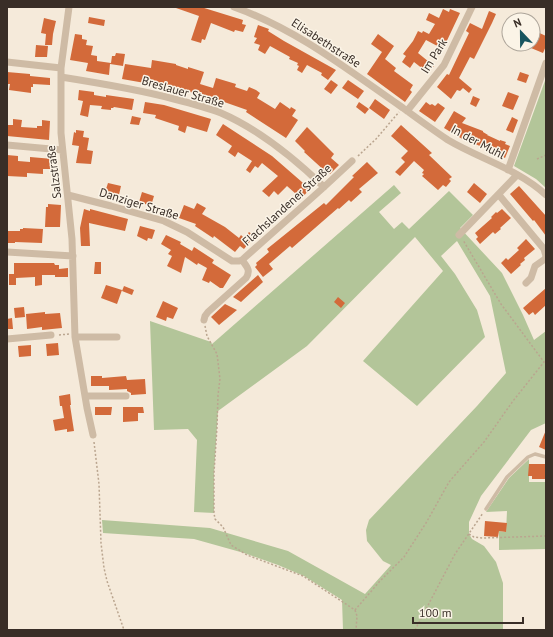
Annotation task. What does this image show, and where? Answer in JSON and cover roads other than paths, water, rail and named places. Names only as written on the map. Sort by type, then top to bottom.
[{"type":"street","name":"Salzstraße","points":[[69,7],[61,68],[60,121],[73,256],[75,336],[93,435]]},
{"type":"street","name":"Elisabethstraße","points":[[234,7],[278,25],[323,51],[403,108]]},
{"type":"street","name":"Im Park","points":[[403,108],[444,65],[472,7]]},
{"type":"street","points":[[7,62],[61,68]]},
{"type":"street","points":[[508,170],[546,63]]},
{"type":"street","name":"Breslauer Straße","points":[[61,77],[156,94],[206,107],[248,128],[291,157],[324,187]]},
{"type":"street","name":"In der Muhl","points":[[403,108],[449,140],[517,174],[539,188],[546,195]]},
{"type":"street","points":[[7,146],[62,150]]},
{"type":"street","name":"Flachslandener Straße","points":[[204,320],[208,312],[246,278],[249,273],[249,269],[242,260],[352,161]]},
{"type":"street","points":[[459,235],[499,195],[517,174]]},
{"type":"street","name":"Danziger Straße","points":[[68,195],[164,221],[187,232],[232,261],[242,260]]},
{"type":"street","points":[[499,195],[546,253],[544,259],[536,266],[533,270],[531,278],[526,283]]},
{"type":"street","points":[[7,252],[73,256]]},
{"type":"street","points":[[7,339],[51,335]]},
{"type":"street","points":[[75,336],[117,337]]},
{"type":"street","points":[[85,396],[126,396]]},
{"type":"lane","points":[[486,509],[507,477],[528,457],[535,454],[546,457]]}]
